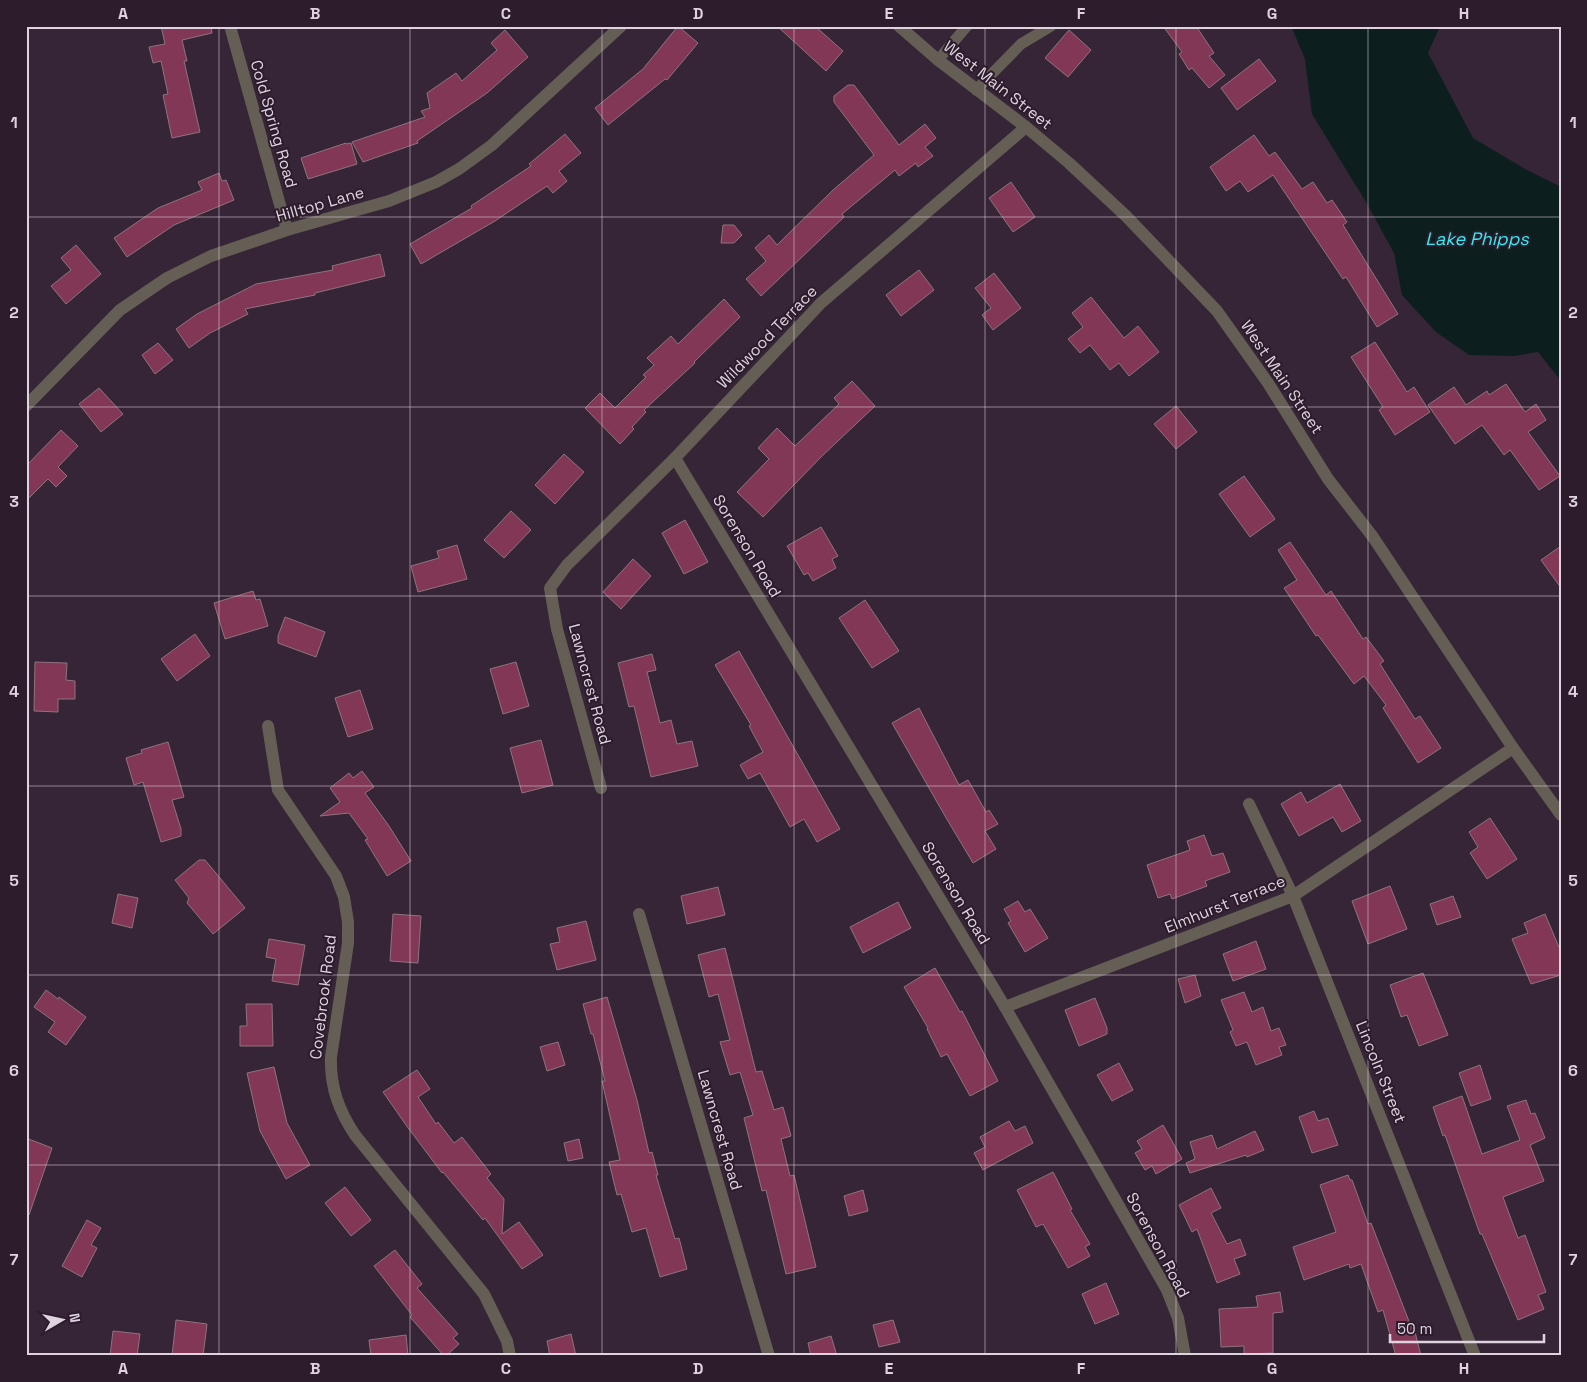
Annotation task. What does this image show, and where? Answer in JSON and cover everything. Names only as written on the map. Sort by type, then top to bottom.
[{"type":"street","name":"Cold Spring Road","points":[[230,26],[287,230]]},
{"type":"street","name":"Hilltop Lane","points":[[26,406],[120,310],[167,278],[211,256],[287,230],[389,202],[436,182],[459,169],[492,144],[620,26]]},
{"type":"street","name":"West Main Street","points":[[899,26],[938,60],[1026,127],[1069,163],[1126,216],[1217,311],[1268,383],[1328,479],[1373,537],[1513,748],[1561,815]]},
{"type":"street","name":"Wildwood Terrace","points":[[550,588],[567,565],[675,458],[821,303],[1026,127]]},
{"type":"street","name":"Sorenson Road","points":[[675,458],[1005,1007],[1167,1290],[1178,1318],[1185,1356]]},
{"type":"street","name":"Lawncrest Road","points":[[550,588],[557,629],[601,788]]},
{"type":"street","name":"Covebrook Road","points":[[268,726],[278,790],[336,876],[344,897],[348,922],[348,943],[330,1075],[336,1099],[344,1119],[355,1135],[484,1294],[507,1341],[510,1356]]},
{"type":"street","name":"Elmhurst Terrace","points":[[1005,1007],[1293,896],[1513,748]]},
{"type":"street","name":"Lincoln Street","points":[[1249,804],[1293,896],[1475,1356]]},
{"type":"street","name":"Lawncrest Road","points":[[639,914],[769,1356]]},
{"type":"lane","points":[[938,60],[967,26]]},
{"type":"lane","points":[[976,90],[1021,44],[1051,26]]},
{"type":"water","name":"Lake Phipps","points":[[1291,26],[1440,26],[1428,53],[1473,138],[1525,169],[1561,187],[1561,381],[1538,352],[1514,356],[1469,355],[1436,332],[1402,295],[1394,253],[1366,202],[1312,114],[1305,59]]},
{"type":"building","points":[[161,26],[211,26],[212,33],[182,40],[187,61],[184,61],[200,132],[172,138],[163,95],[168,94],[161,61],[153,63],[149,47],[165,44]]},
{"type":"building","points":[[678,26],[698,43],[667,80],[665,79],[608,125],[595,108],[643,69]]},
{"type":"building","points":[[777,26],[815,26],[843,51],[826,71]]},
{"type":"building","points":[[1163,26],[1196,26],[1214,53],[1209,56],[1225,75],[1209,88],[1192,68],[1189,70],[1179,54],[1182,52]]},
{"type":"building","points":[[505,30],[528,57],[487,93],[417,141],[418,143],[363,162],[352,142],[425,117],[421,111],[430,108],[427,93],[456,73],[462,81],[497,50],[491,43]]},
{"type":"building","points":[[1069,30],[1091,50],[1068,77],[1045,58]]},
{"type":"building","points":[[1259,59],[1276,81],[1237,110],[1221,88]]},
{"type":"building","points":[[848,85],[854,85],[899,145],[925,124],[936,138],[925,147],[933,156],[918,167],[916,163],[899,176],[895,170],[842,214],[844,217],[761,296],[746,279],[766,261],[755,248],[769,235],[777,245],[833,190],[874,155],[834,102],[834,96]]},
{"type":"building","points":[[565,134],[581,153],[559,171],[567,181],[553,193],[547,186],[495,221],[421,264],[410,244],[472,208],[471,206],[531,166],[529,164]]},
{"type":"building","points":[[1254,135],[1269,156],[1275,152],[1302,189],[1313,182],[1327,203],[1332,200],[1347,222],[1343,225],[1398,314],[1377,327],[1346,277],[1343,279],[1273,175],[1248,192],[1240,181],[1226,191],[1210,167]]},
{"type":"building","points":[[351,143],[357,164],[308,179],[301,158]]},
{"type":"building","points":[[219,173],[222,181],[226,180],[234,200],[174,225],[127,257],[114,238],[158,208],[202,190],[198,182]]},
{"type":"building","points":[[1011,182],[1035,217],[1013,232],[989,198]]},
{"type":"building","points":[[723,225],[734,225],[742,235],[734,243],[721,243]]},
{"type":"building","points":[[76,245],[101,274],[66,304],[51,286],[71,270],[61,258]]},
{"type":"building","points":[[380,254],[385,276],[315,293],[315,295],[245,309],[248,314],[210,333],[189,348],[176,329],[197,314],[256,284],[333,270],[332,266]]},
{"type":"building","points":[[919,270],[934,290],[901,316],[886,295]]},
{"type":"building","points":[[994,273],[1021,308],[993,330],[982,315],[991,308],[975,288]]},
{"type":"building","points":[[1091,297],[1124,338],[1138,326],[1159,352],[1129,376],[1119,363],[1110,370],[1090,345],[1080,353],[1068,339],[1083,327],[1072,313]]},
{"type":"building","points":[[724,299],[740,317],[695,363],[644,410],[646,412],[632,427],[634,429],[620,444],[585,408],[600,393],[615,408],[646,377],[643,375],[654,365],[647,358],[671,336],[678,344]]},
{"type":"building","points":[[1375,342],[1407,392],[1414,387],[1430,412],[1395,435],[1379,410],[1383,407],[1351,357]]},
{"type":"building","points":[[158,343],[173,360],[155,374],[142,355]]},
{"type":"building","points":[[852,381],[875,406],[821,457],[763,517],[737,492],[769,459],[758,448],[777,428],[795,446],[839,404],[834,398]]},
{"type":"building","points":[[1506,384],[1525,412],[1536,404],[1546,420],[1528,432],[1560,476],[1539,490],[1510,450],[1504,455],[1482,425],[1455,444],[1428,405],[1454,387],[1466,405],[1487,391],[1489,395]]},
{"type":"building","points":[[99,388],[123,414],[101,432],[79,404]]},
{"type":"building","points":[[1176,406],[1197,432],[1176,449],[1154,424]]},
{"type":"building","points":[[61,430],[78,446],[58,467],[67,476],[56,487],[48,479],[26,501],[26,466]]},
{"type":"building","points":[[564,454],[584,472],[555,504],[535,485]]},
{"type":"building","points":[[1244,476],[1275,519],[1250,537],[1219,494]]},
{"type":"building","points":[[511,511],[531,530],[504,558],[484,540]]},
{"type":"building","points":[[685,520],[708,562],[684,574],[662,533]]},
{"type":"building","points":[[821,527],[838,556],[832,559],[836,568],[813,581],[808,573],[804,575],[787,546]]},
{"type":"building","points":[[1290,542],[1326,595],[1331,591],[1363,639],[1366,637],[1384,661],[1380,664],[1415,719],[1420,716],[1441,748],[1418,763],[1383,708],[1386,705],[1364,676],[1354,684],[1318,635],[1316,636],[1284,588],[1297,580],[1278,550]]},
{"type":"building","points":[[457,545],[467,579],[418,592],[411,566],[439,558],[437,551]]},
{"type":"building","points":[[1561,546],[1561,588],[1541,560]]},
{"type":"building","points":[[633,559],[651,576],[621,609],[603,592]]},
{"type":"building","points":[[253,591],[256,600],[260,599],[268,626],[225,639],[214,603]]},
{"type":"building","points":[[865,600],[899,651],[872,668],[839,618]]},
{"type":"building","points":[[285,617],[325,632],[316,657],[278,643],[278,636]]},
{"type":"building","points":[[195,634],[210,656],[177,681],[161,659]]},
{"type":"building","points":[[739,651],[840,829],[817,842],[804,819],[790,827],[760,773],[748,779],[740,765],[763,752],[749,726],[751,725],[715,665]]},
{"type":"building","points":[[652,654],[656,670],[647,672],[660,723],[671,720],[677,744],[692,741],[698,766],[651,777],[634,706],[629,707],[618,663]]},
{"type":"building","points":[[35,662],[67,663],[66,680],[75,681],[75,699],[58,699],[58,712],[34,711]]},
{"type":"building","points":[[516,662],[529,706],[503,714],[490,669]]},
{"type":"building","points":[[360,690],[373,729],[348,737],[335,698]]},
{"type":"building","points":[[919,708],[959,785],[968,780],[986,812],[989,810],[998,824],[985,831],[996,849],[973,863],[892,723]]},
{"type":"building","points":[[541,740],[553,785],[522,793],[510,748]]},
{"type":"building","points":[[168,742],[184,797],[172,800],[181,829],[181,836],[161,842],[143,782],[134,785],[126,758],[142,753],[141,750]]},
{"type":"building","points":[[362,771],[374,787],[365,793],[411,861],[387,876],[365,840],[368,839],[349,813],[320,816],[340,802],[330,788],[349,773],[353,778]]},
{"type":"building","points":[[1340,784],[1361,821],[1342,832],[1333,817],[1299,836],[1281,804],[1301,792],[1307,803]]},
{"type":"building","points":[[1490,818],[1517,859],[1487,879],[1470,853],[1478,847],[1469,832]]},
{"type":"building","points":[[1204,835],[1212,856],[1223,853],[1230,872],[1205,881],[1207,886],[1172,899],[1170,894],[1158,898],[1147,865],[1190,850],[1187,841]]},
{"type":"building","points":[[199,860],[205,860],[245,908],[213,934],[187,903],[189,898],[175,880]]},
{"type":"building","points":[[1390,886],[1407,929],[1368,944],[1352,901]]},
{"type":"building","points":[[718,887],[725,915],[687,924],[681,896]]},
{"type":"building","points":[[118,894],[138,898],[132,928],[112,923]]},
{"type":"building","points":[[1453,896],[1461,917],[1437,925],[1430,904]]},
{"type":"building","points":[[1018,901],[1025,912],[1030,909],[1048,938],[1025,952],[1008,923],[1011,921],[1004,909]]},
{"type":"building","points":[[898,902],[911,928],[863,953],[850,927]]},
{"type":"building","points":[[393,914],[421,916],[418,963],[390,961]]},
{"type":"building","points":[[1545,914],[1561,952],[1561,975],[1531,984],[1512,939],[1528,933],[1524,923]]},
{"type":"building","points":[[586,921],[596,960],[557,970],[550,944],[560,942],[557,928]]},
{"type":"building","points":[[269,939],[305,945],[298,985],[272,981],[276,959],[266,957]]},
{"type":"building","points":[[1256,941],[1266,969],[1233,981],[1223,954]]},
{"type":"building","points":[[725,948],[756,1072],[762,1071],[774,1110],[783,1107],[791,1136],[781,1139],[790,1176],[794,1175],[816,1267],[786,1274],[766,1190],[762,1191],[744,1118],[753,1115],[740,1072],[730,1075],[720,1042],[730,1040],[718,994],[709,997],[698,955]]},
{"type":"building","points":[[935,968],[960,1012],[962,1011],[998,1081],[970,1096],[947,1054],[941,1057],[928,1028],[904,987]]},
{"type":"building","points":[[1423,973],[1448,1035],[1419,1046],[1407,1015],[1401,1017],[1390,985]]},
{"type":"building","points":[[1195,975],[1201,996],[1185,1003],[1178,979]]},
{"type":"building","points":[[46,990],[86,1017],[66,1045],[48,1032],[55,1022],[34,1007]]},
{"type":"building","points":[[1244,992],[1252,1012],[1263,1007],[1271,1031],[1279,1028],[1286,1045],[1279,1047],[1282,1055],[1256,1065],[1247,1042],[1236,1046],[1230,1032],[1233,1030],[1221,1000]]},
{"type":"building","points":[[607,997],[637,1100],[649,1153],[652,1152],[658,1175],[656,1175],[675,1239],[679,1238],[687,1269],[660,1277],[646,1228],[632,1232],[621,1194],[617,1195],[609,1162],[620,1160],[602,1081],[605,1081],[583,1004]]},
{"type":"building","points":[[1095,998],[1107,1028],[1107,1034],[1079,1046],[1065,1010]]},
{"type":"building","points":[[246,1004],[272,1004],[273,1046],[240,1046],[240,1026],[247,1026]]},
{"type":"building","points":[[558,1042],[565,1065],[547,1071],[540,1047]]},
{"type":"building","points":[[1119,1063],[1133,1090],[1112,1101],[1097,1075]]},
{"type":"building","points":[[1480,1065],[1491,1099],[1471,1106],[1459,1073]]},
{"type":"building","points":[[274,1067],[287,1123],[310,1165],[286,1179],[260,1131],[247,1073]]},
{"type":"building","points":[[417,1070],[430,1089],[418,1097],[436,1124],[438,1122],[454,1143],[462,1137],[491,1174],[487,1178],[504,1199],[502,1234],[519,1222],[543,1255],[522,1269],[485,1218],[483,1220],[442,1173],[383,1092]]},
{"type":"building","points":[[1462,1096],[1482,1154],[1520,1140],[1507,1106],[1526,1100],[1531,1114],[1535,1113],[1545,1138],[1530,1145],[1544,1181],[1503,1197],[1518,1238],[1525,1235],[1546,1292],[1538,1295],[1544,1309],[1518,1320],[1482,1234],[1480,1234],[1445,1135],[1443,1136],[1433,1107]]},
{"type":"building","points":[[1314,1111],[1318,1121],[1328,1118],[1338,1145],[1312,1153],[1299,1117]]},
{"type":"building","points":[[1009,1121],[1015,1131],[1025,1126],[1033,1143],[983,1170],[974,1153],[985,1147],[980,1137]]},
{"type":"building","points":[[1163,1125],[1182,1159],[1156,1174],[1152,1166],[1145,1170],[1135,1153],[1142,1149],[1137,1141]]},
{"type":"building","points":[[1255,1131],[1264,1150],[1247,1157],[1246,1155],[1190,1173],[1186,1163],[1195,1159],[1190,1142],[1212,1135],[1217,1149]]},
{"type":"building","points":[[26,1138],[52,1148],[29,1215],[26,1214]]},
{"type":"building","points":[[579,1139],[583,1158],[568,1161],[564,1143]]},
{"type":"building","points":[[1053,1172],[1072,1209],[1070,1210],[1090,1244],[1085,1247],[1090,1256],[1068,1268],[1043,1224],[1036,1227],[1017,1190]]},
{"type":"building","points":[[1348,1175],[1350,1180],[1352,1180],[1368,1224],[1371,1223],[1412,1329],[1414,1328],[1421,1356],[1396,1356],[1383,1310],[1378,1312],[1361,1264],[1350,1268],[1349,1264],[1304,1280],[1293,1247],[1336,1232],[1320,1185]]},
{"type":"building","points":[[345,1187],[371,1220],[351,1236],[325,1203]]},
{"type":"building","points":[[1211,1188],[1221,1208],[1211,1213],[1227,1244],[1240,1239],[1246,1255],[1234,1259],[1240,1274],[1217,1283],[1197,1229],[1192,1232],[1179,1205]]},
{"type":"building","points":[[863,1190],[868,1211],[849,1216],[844,1196]]},
{"type":"building","points":[[87,1220],[101,1228],[91,1245],[97,1248],[82,1277],[62,1266]]},
{"type":"building","points":[[395,1250],[422,1284],[417,1288],[458,1334],[453,1338],[459,1344],[446,1356],[410,1317],[412,1315],[374,1266]]},
{"type":"building","points":[[1106,1283],[1119,1314],[1095,1324],[1082,1294]]},
{"type":"building","points":[[1280,1292],[1283,1312],[1273,1313],[1273,1353],[1244,1354],[1244,1346],[1221,1347],[1219,1309],[1258,1307],[1256,1296]]},
{"type":"building","points":[[176,1320],[207,1324],[203,1356],[172,1356]]},
{"type":"building","points":[[893,1320],[900,1342],[879,1347],[873,1325]]},
{"type":"building","points":[[113,1331],[140,1334],[137,1356],[110,1356]]},
{"type":"building","points":[[571,1334],[576,1356],[550,1356],[547,1341]]},
{"type":"building","points":[[406,1335],[408,1356],[371,1356],[369,1340]]},
{"type":"building","points":[[831,1336],[837,1356],[811,1356],[808,1343]]}]
